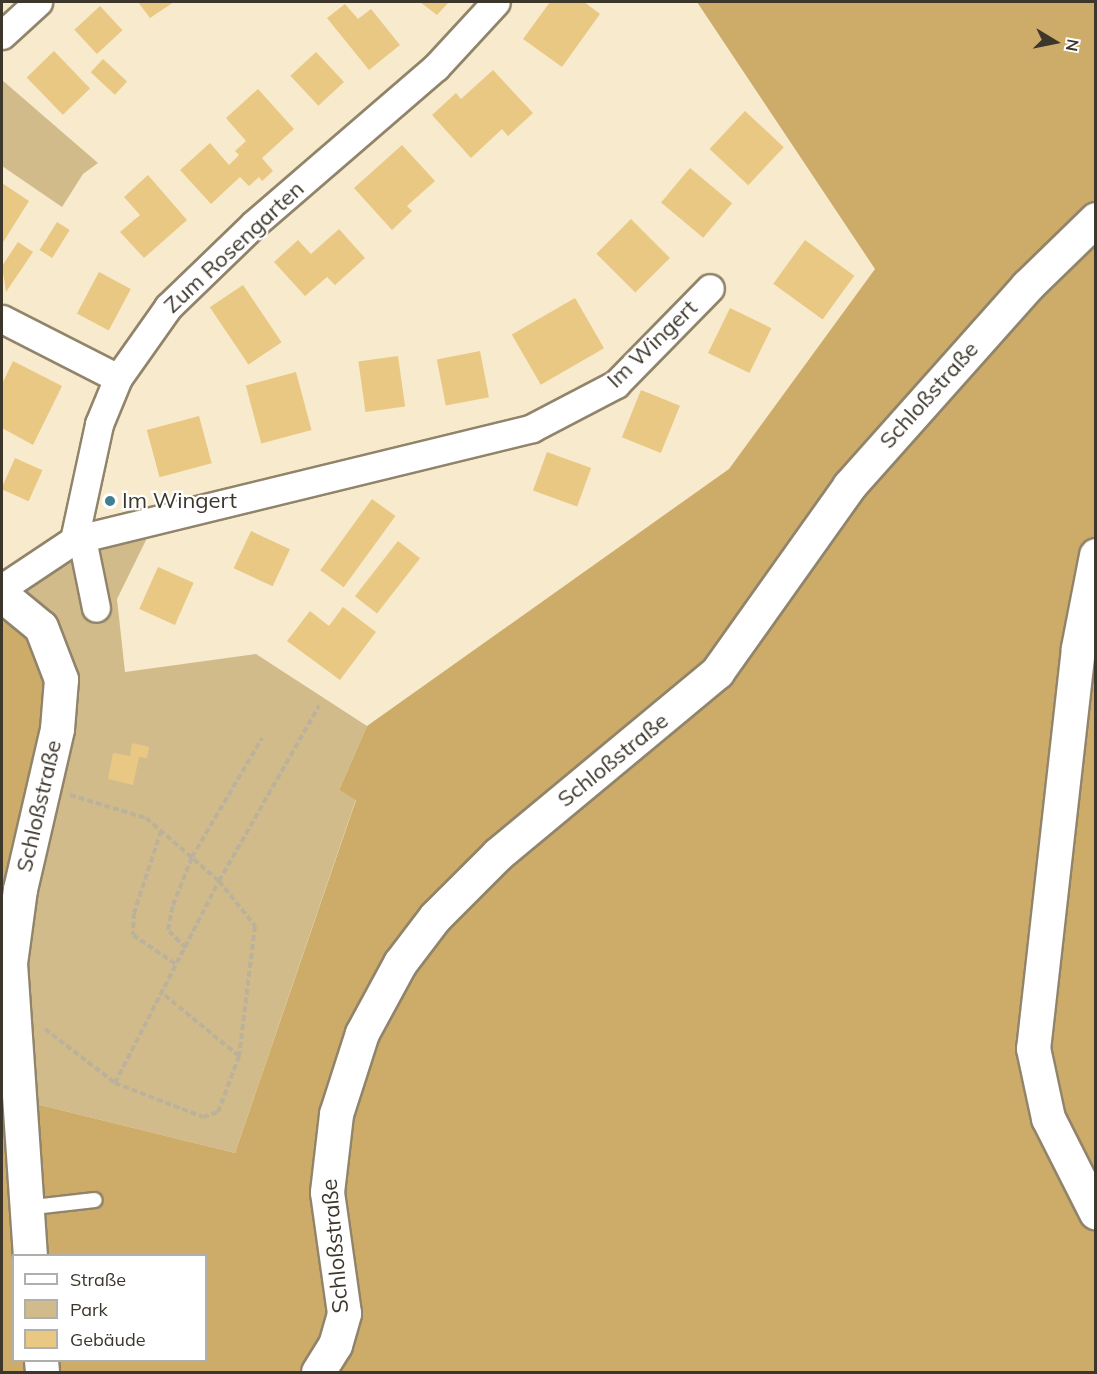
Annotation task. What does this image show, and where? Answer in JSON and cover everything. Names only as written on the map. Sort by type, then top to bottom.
[{"type":"main road","name":"Schloßstraße","points":[[318,1372],[336,1345],[344,1313],[327,1192],[336,1114],[362,1033],[400,963],[451,899],[498,854],[717,672],[849,486],[1027,286],[1095,219]]},
{"type":"main road","points":[[1095,555],[1078,648],[1033,1048],[1048,1118],[1095,1214]]},
{"type":"main road","name":"Schloßstraße","points":[[2,595],[41,627],[57,660],[61,699],[44,792],[18,900],[10,963],[30,1254]]},
{"type":"street","points":[[2,35],[38,2]]},
{"type":"street","name":"Zum Rosengarten","points":[[78,540],[99,424],[118,378],[168,307],[254,224],[436,67],[496,2]]},
{"type":"street","name":"Im Wingert","points":[[78,540],[532,428],[616,384],[710,288]]},
{"type":"street","points":[[2,319],[118,378]]},
{"type":"street","points":[[2,588],[78,540],[96,608]]},
{"type":"lane","points":[[25,1208],[95,1200]]},
{"type":"path","points":[[115,1083],[219,881],[319,706]]},
{"type":"path","points":[[186,948],[168,930],[192,858],[262,738]]},
{"type":"path","points":[[40,1024],[115,1083],[204,1117],[218,1112],[239,1056],[255,926],[219,881],[146,818],[79,796],[44,792]]},
{"type":"path","points":[[161,831],[134,913],[133,935],[177,965]]},
{"type":"path","points":[[162,993],[239,1056]]},
{"type":"green space","points":[[2,80],[98,163],[83,174],[62,207],[2,166]]},
{"type":"green space","points":[[152,528],[117,599],[125,672],[256,654],[367,726],[339,790],[356,799],[235,1153],[20,1100],[14,600],[33,580],[86,548]]},
{"type":"shaded area","points":[[697,2],[1095,2],[1095,1372],[2,1372],[2,602],[62,650],[17,947],[20,1100],[235,1153],[356,800],[339,790],[367,726],[729,469],[875,269]]},
{"type":"building","points":[[138,2],[174,2],[150,18]]},
{"type":"building","points":[[420,2],[449,2],[437,15]]},
{"type":"building","points":[[550,2],[584,2],[600,14],[562,67],[523,39]]},
{"type":"building","points":[[345,4],[358,19],[371,9],[400,45],[369,70],[327,18]]},
{"type":"building","points":[[100,6],[123,30],[97,54],[74,30]]},
{"type":"building","points":[[54,51],[90,88],[63,115],[27,77]]},
{"type":"building","points":[[316,52],[344,82],[318,106],[290,76]]},
{"type":"building","points":[[103,59],[127,82],[115,95],[91,72]]},
{"type":"building","points":[[493,70],[533,113],[508,136],[502,129],[471,158],[432,115],[456,93],[461,99]]},
{"type":"building","points":[[258,89],[294,129],[262,158],[273,171],[262,181],[259,177],[249,186],[240,177],[211,204],[180,170],[210,143],[229,165],[239,155],[235,151],[246,141],[226,118]]},
{"type":"building","points":[[745,111],[784,147],[748,185],[710,149]]},
{"type":"building","points":[[402,145],[435,181],[407,206],[412,211],[392,230],[354,188]]},
{"type":"building","points":[[690,168],[732,203],[703,238],[661,202]]},
{"type":"building","points":[[148,175],[187,220],[144,258],[120,232],[140,215],[124,197]]},
{"type":"building","points":[[2,183],[29,201],[2,244]]},
{"type":"building","points":[[631,219],[670,258],[635,293],[596,254]]},
{"type":"building","points":[[57,222],[70,230],[52,258],[40,250]]},
{"type":"building","points":[[339,229],[365,258],[335,285],[327,277],[305,296],[274,262],[298,240],[311,254]]},
{"type":"building","points":[[805,240],[854,276],[823,320],[773,284]]},
{"type":"building","points":[[18,242],[33,252],[6,292],[2,266]]},
{"type":"building","points":[[99,272],[131,289],[109,330],[77,313]]},
{"type":"building","points":[[243,285],[282,342],[248,365],[210,307]]},
{"type":"building","points":[[575,298],[604,348],[541,385],[512,334]]},
{"type":"building","points":[[730,308],[771,328],[749,373],[708,353]]},
{"type":"building","points":[[480,351],[489,397],[446,406],[437,359]]},
{"type":"building","points":[[398,356],[405,407],[365,412],[358,362]]},
{"type":"building","points":[[13,361],[62,386],[33,445],[2,428],[2,384]]},
{"type":"building","points":[[296,372],[312,430],[261,443],[246,385]]},
{"type":"building","points":[[641,390],[680,406],[661,453],[622,437]]},
{"type":"building","points":[[199,416],[212,463],[160,477],[147,430]]},
{"type":"building","points":[[547,452],[591,468],[577,507],[533,491]]},
{"type":"building","points":[[15,458],[42,470],[29,501],[2,489]]},
{"type":"building","points":[[372,499],[395,516],[344,587],[320,570]]},
{"type":"building","points":[[251,531],[290,549],[273,586],[234,568]]},
{"type":"building","points":[[398,541],[420,558],[377,613],[355,596]]},
{"type":"building","points":[[158,567],[194,583],[175,625],[139,609]]},
{"type":"building","points":[[343,607],[376,632],[340,680],[287,641],[310,611],[329,626]]},
{"type":"building","points":[[132,743],[149,747],[147,758],[139,757],[133,785],[108,779],[113,753],[130,756]]},
{"type":"place","name":"Im Wingert","points":[[110,501]]}]
